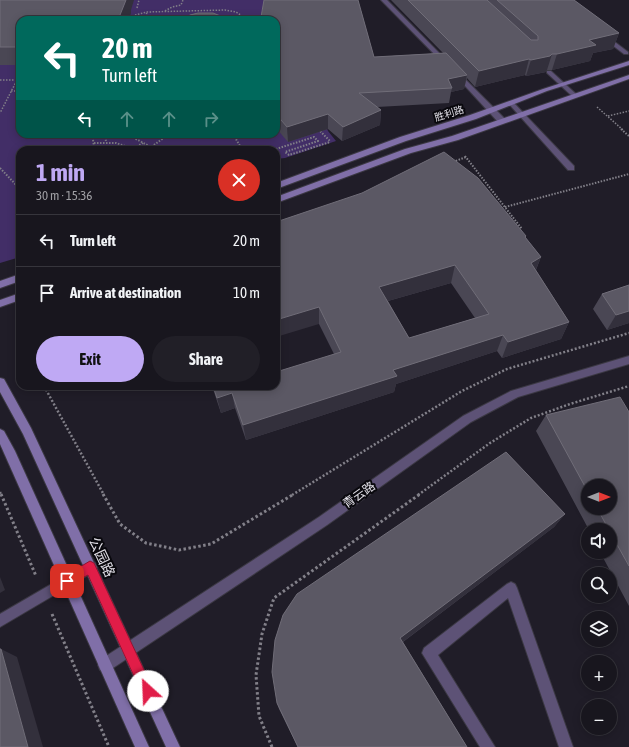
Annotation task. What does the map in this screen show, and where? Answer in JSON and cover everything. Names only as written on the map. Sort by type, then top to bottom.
[{"type":"street","points":[[384,0],[502,121]]},
{"type":"street","points":[[598,33],[626,53]]},
{"type":"street","name":"胜利路","points":[[280,185],[403,139],[492,110],[562,84],[629,63]]},
{"type":"street","points":[[550,72],[574,95]]},
{"type":"street","points":[[280,199],[408,151],[455,138],[574,95],[629,77]]},
{"type":"street","points":[[511,103],[571,168]]},
{"type":"street","points":[[0,285],[16,279]]},
{"type":"street","points":[[0,304],[16,298]]},
{"type":"street","name":"青云路","points":[[105,665],[323,521],[467,419],[515,394],[629,360]]},
{"type":"street","name":"公园路","points":[[0,382],[28,431],[173,747]]},
{"type":"street","points":[[0,434],[11,454],[142,747]]},
{"type":"street","points":[[0,621],[90,567]]},
{"type":"street","points":[[488,747],[429,653],[511,588],[566,747]]},
{"type":"path","points":[[137,8],[139,0]]},
{"type":"path","points":[[165,11],[172,7],[181,5],[183,0]]},
{"type":"path","points":[[135,15],[148,12],[165,11],[225,10],[236,12],[242,16]]},
{"type":"path","points":[[146,16],[148,12]]},
{"type":"path","points":[[0,80],[16,80]]},
{"type":"path","points":[[0,113],[1,108],[16,84]]},
{"type":"path","points":[[11,91],[16,91]]},
{"type":"path","points":[[597,106],[628,135]]},
{"type":"path","points":[[608,116],[629,111]]},
{"type":"path","points":[[314,124],[334,146]]},
{"type":"path","points":[[280,148],[314,137],[318,142],[285,152],[288,155],[330,142]]},
{"type":"path","points":[[93,138],[96,146]]},
{"type":"path","points":[[134,138],[149,146]]},
{"type":"path","points":[[152,146],[164,138]]},
{"type":"path","points":[[235,138],[240,146]]},
{"type":"path","points":[[94,143],[106,141],[117,142],[128,146]]},
{"type":"path","points":[[138,146],[143,143]]},
{"type":"path","points":[[463,153],[522,229]]},
{"type":"path","points":[[451,163],[466,157]]},
{"type":"path","points":[[0,168],[16,185]]},
{"type":"path","points":[[505,207],[629,174]]},
{"type":"path","points":[[46,390],[120,524],[146,543],[178,550],[211,544],[462,391],[507,369],[629,333]]},
{"type":"path","points":[[272,747],[259,716],[256,675],[262,634],[274,598],[490,443],[531,418],[570,404],[629,386]]},
{"type":"path","points":[[0,492],[109,747]]},
{"type":"shaded area","points":[[0,0],[358,0],[358,18],[317,105],[328,131],[336,141],[280,159],[280,146],[16,146],[16,258],[0,263]]},
{"type":"building","points":[[0,0],[126,0],[120,16],[16,16],[16,47],[0,47]]},
{"type":"building","points":[[264,0],[358,0],[374,57],[446,53],[467,75],[448,79],[452,88],[359,93],[381,110],[343,127],[328,114],[287,127],[280,119],[280,16],[261,16]]},
{"type":"building","points":[[408,0],[487,0],[531,40],[538,40],[538,36],[497,0],[574,0],[619,33],[589,40],[596,45],[479,71]]},
{"type":"building","points":[[198,13],[213,13],[220,16],[188,16]]},
{"type":"building","points":[[444,152],[478,178],[526,236],[525,237],[541,257],[531,263],[569,322],[508,342],[503,335],[393,370],[397,376],[243,425],[232,393],[217,398],[214,390],[280,390],[280,371],[341,352],[319,307],[280,319],[280,221],[362,193]],"holes":[[[455,265],[489,314],[409,338],[379,287]]]},
{"type":"building","points":[[629,285],[629,311],[616,315],[602,294]]},
{"type":"building","points":[[620,397],[629,412],[629,566],[617,545],[617,523],[605,523],[601,515],[617,515],[617,479],[581,479],[546,415]]},
{"type":"building","points":[[506,452],[565,514],[400,638],[467,747],[298,747],[277,703],[272,672],[275,640],[283,615],[297,594]]},
{"type":"building","points":[[1,649],[28,747],[0,747]]},
{"type":"route","points":[[67,581],[90,567],[148,691]]}]
